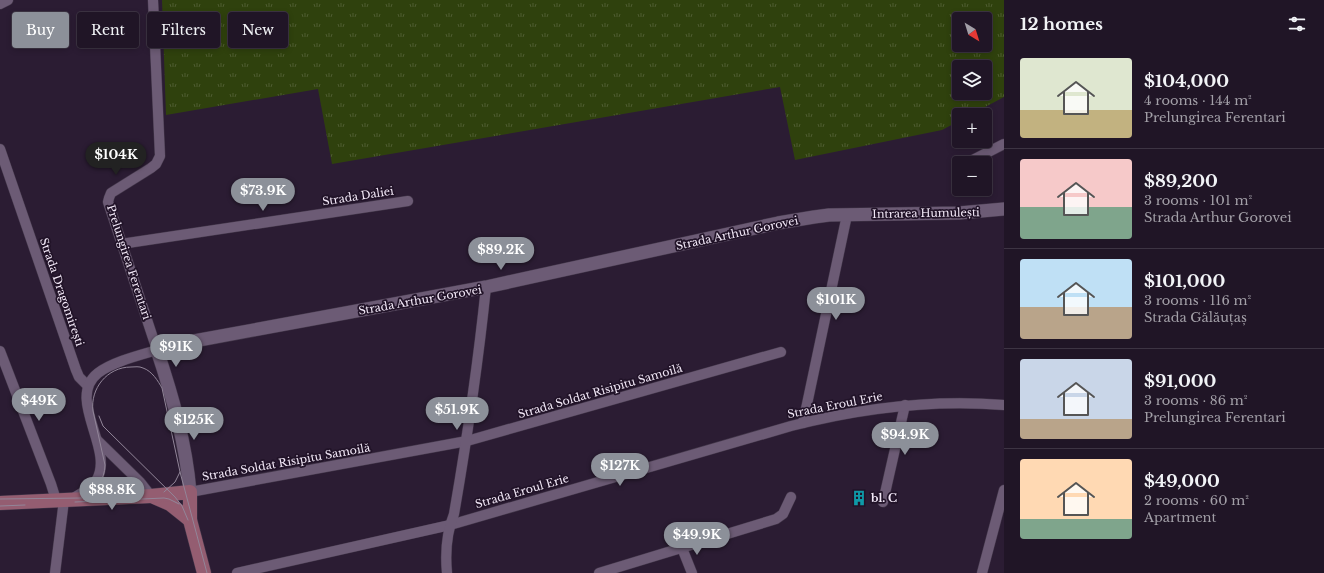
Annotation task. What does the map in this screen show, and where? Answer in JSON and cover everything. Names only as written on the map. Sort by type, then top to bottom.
[{"type":"main road","points":[[0,503],[151,496],[190,492]]},
{"type":"main road","name":"Prelungirea Ferentari","points":[[190,492],[190,520],[204,573]]},
{"type":"main road","points":[[151,496],[170,504],[190,520]]},
{"type":"street","points":[[0,4],[8,0]]},
{"type":"street","name":"Prelungirea Ferentari","points":[[153,0],[160,156],[156,164],[151,168],[112,193],[109,198],[109,208],[171,394],[185,458],[190,492]]},
{"type":"street","points":[[981,156],[1004,144]]},
{"type":"street","name":"Strada Dragomirești","points":[[0,149],[76,370],[79,377],[88,386]]},
{"type":"street","name":"Strada Daliei","points":[[121,244],[408,201]]},
{"type":"street","name":"Intrarea Humulești","points":[[847,215],[959,213],[1004,209]]},
{"type":"street","points":[[803,423],[847,215]]},
{"type":"street","name":"Strada Arthur Gorovei","points":[[157,350],[183,343],[486,287],[814,216],[847,215]]},
{"type":"street","points":[[447,573],[446,550],[467,441],[478,364],[486,287]]},
{"type":"street","points":[[63,500],[92,486],[98,478],[101,464],[88,411],[88,386],[102,370],[157,350]]},
{"type":"street","points":[[0,351],[51,484],[63,500],[55,573]]},
{"type":"street","name":"Strada Soldat Risipitu Samoilă","points":[[190,492],[467,441],[781,352]]},
{"type":"street","name":"Strada Eroul Erie","points":[[237,573],[450,525],[803,423],[866,409],[906,405],[969,403],[1004,405]]},
{"type":"street","points":[[884,502],[906,405]]},
{"type":"street","points":[[96,440],[140,482],[151,496]]},
{"type":"street","points":[[982,573],[1000,521],[1004,490]]},
{"type":"street","points":[[599,573],[776,519],[783,514],[791,497]]},
{"type":"street","points":[[682,548],[692,573]]},
{"type":"green space","points":[[162,0],[1004,0],[1004,97],[983,108],[952,108],[952,125],[942,130],[795,160],[780,87],[332,164],[318,89],[166,115],[164,48],[220,48],[220,12],[162,12]]},
{"type":"tram line","points":[[0,499],[82,498],[91,492],[101,480],[105,470],[93,411],[94,395],[97,387],[108,375],[115,371],[122,368],[142,367],[157,379],[162,388],[180,472],[207,573]]},
{"type":"tram line","points":[[99,416],[103,426],[175,497],[182,506],[188,520]]},
{"type":"tram line","points":[[164,492],[175,482],[180,472]]},
{"type":"tram line","points":[[75,502],[164,498],[179,504]]},
{"type":"tram line","points":[[0,506],[25,505]]},
{"type":"place","name":"bl. C","points":[[859,498]]}]
